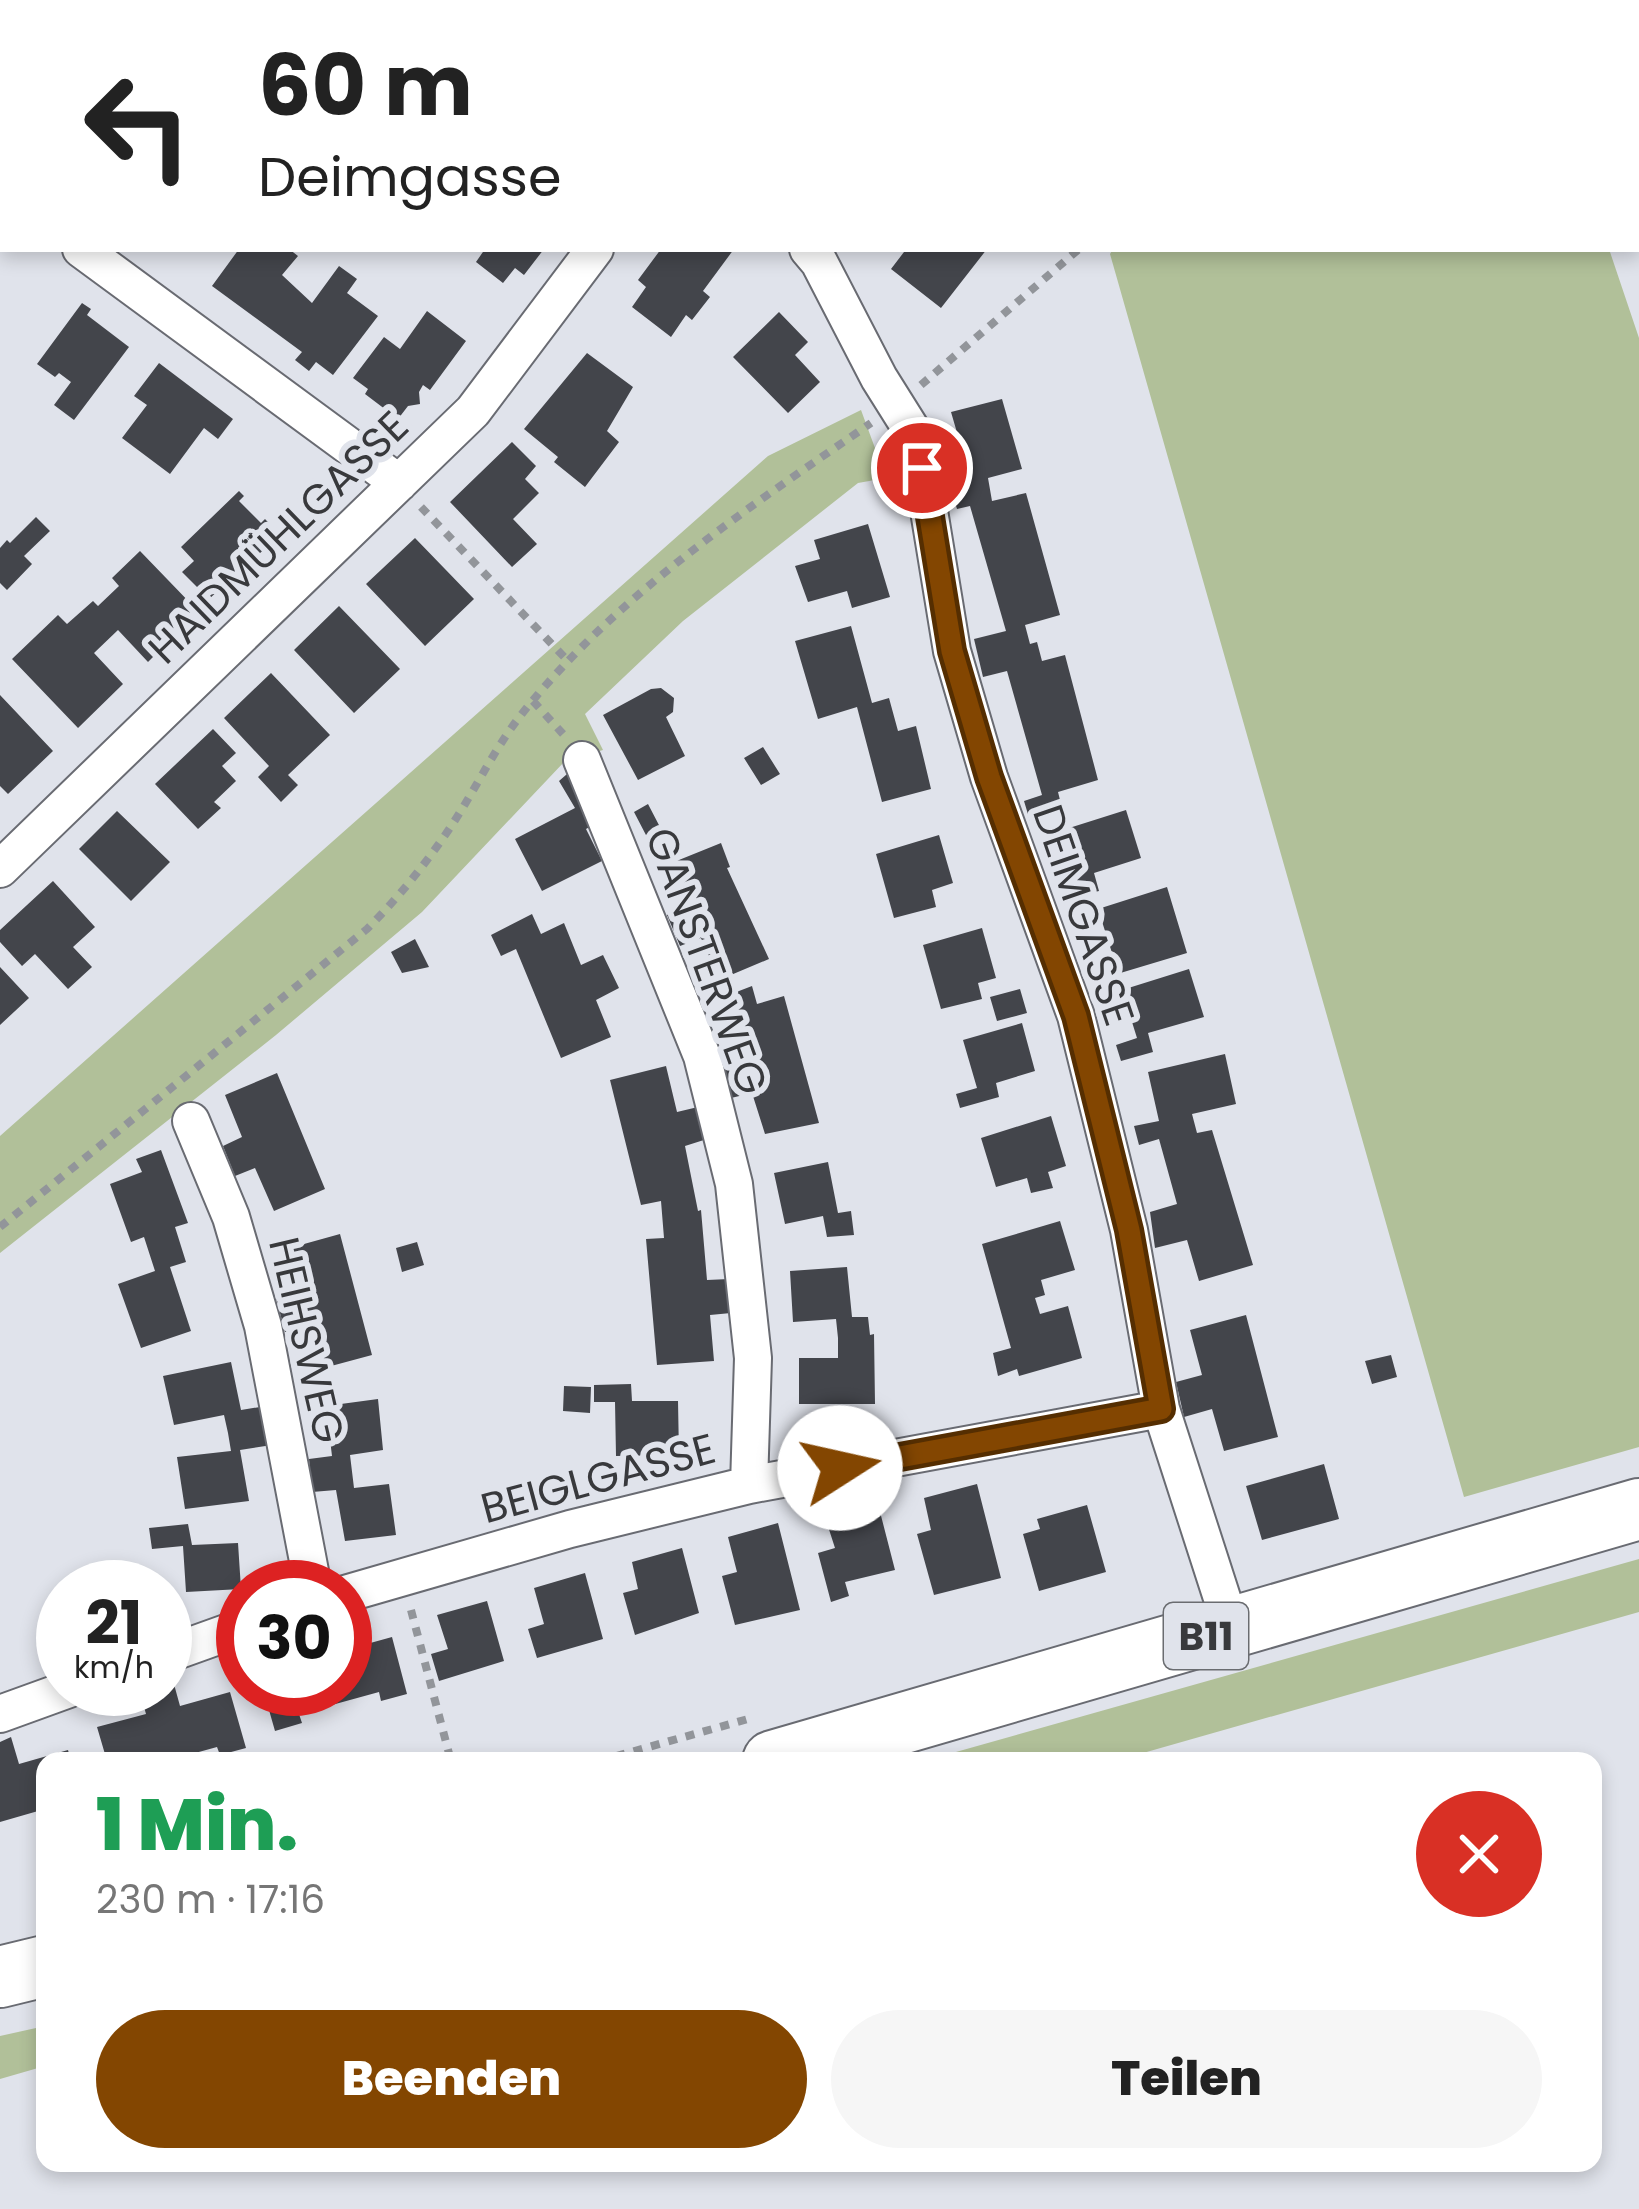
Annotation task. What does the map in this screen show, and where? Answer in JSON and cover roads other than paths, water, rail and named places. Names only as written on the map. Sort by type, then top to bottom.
[{"type":"main road","name":"B11","points":[[804,1752],[1639,1509]]},
{"type":"main road","points":[[0,1977],[36,1968]]},
{"type":"street","points":[[85,252],[399,483]]},
{"type":"street","name":"HAIDMÜHLGASSE","points":[[0,868],[473,411],[593,252]]},
{"type":"street","name":"DEIMGASSE","points":[[811,252],[911,429],[922,468],[952,651],[982,756],[1076,1016],[1129,1230],[1161,1409],[1232,1629]]},
{"type":"street","name":"GANSTERWEG","points":[[582,760],[702,1056],[734,1184],[753,1358],[748,1484]]},
{"type":"street","name":"HEIHSWEG","points":[[191,1121],[231,1217],[263,1326],[308,1560]]},
{"type":"street","name":"BEIGLGASSE","points":[[372,1587],[570,1529],[748,1484],[1161,1409]]},
{"type":"street","points":[[0,1714],[36,1701]]}]
